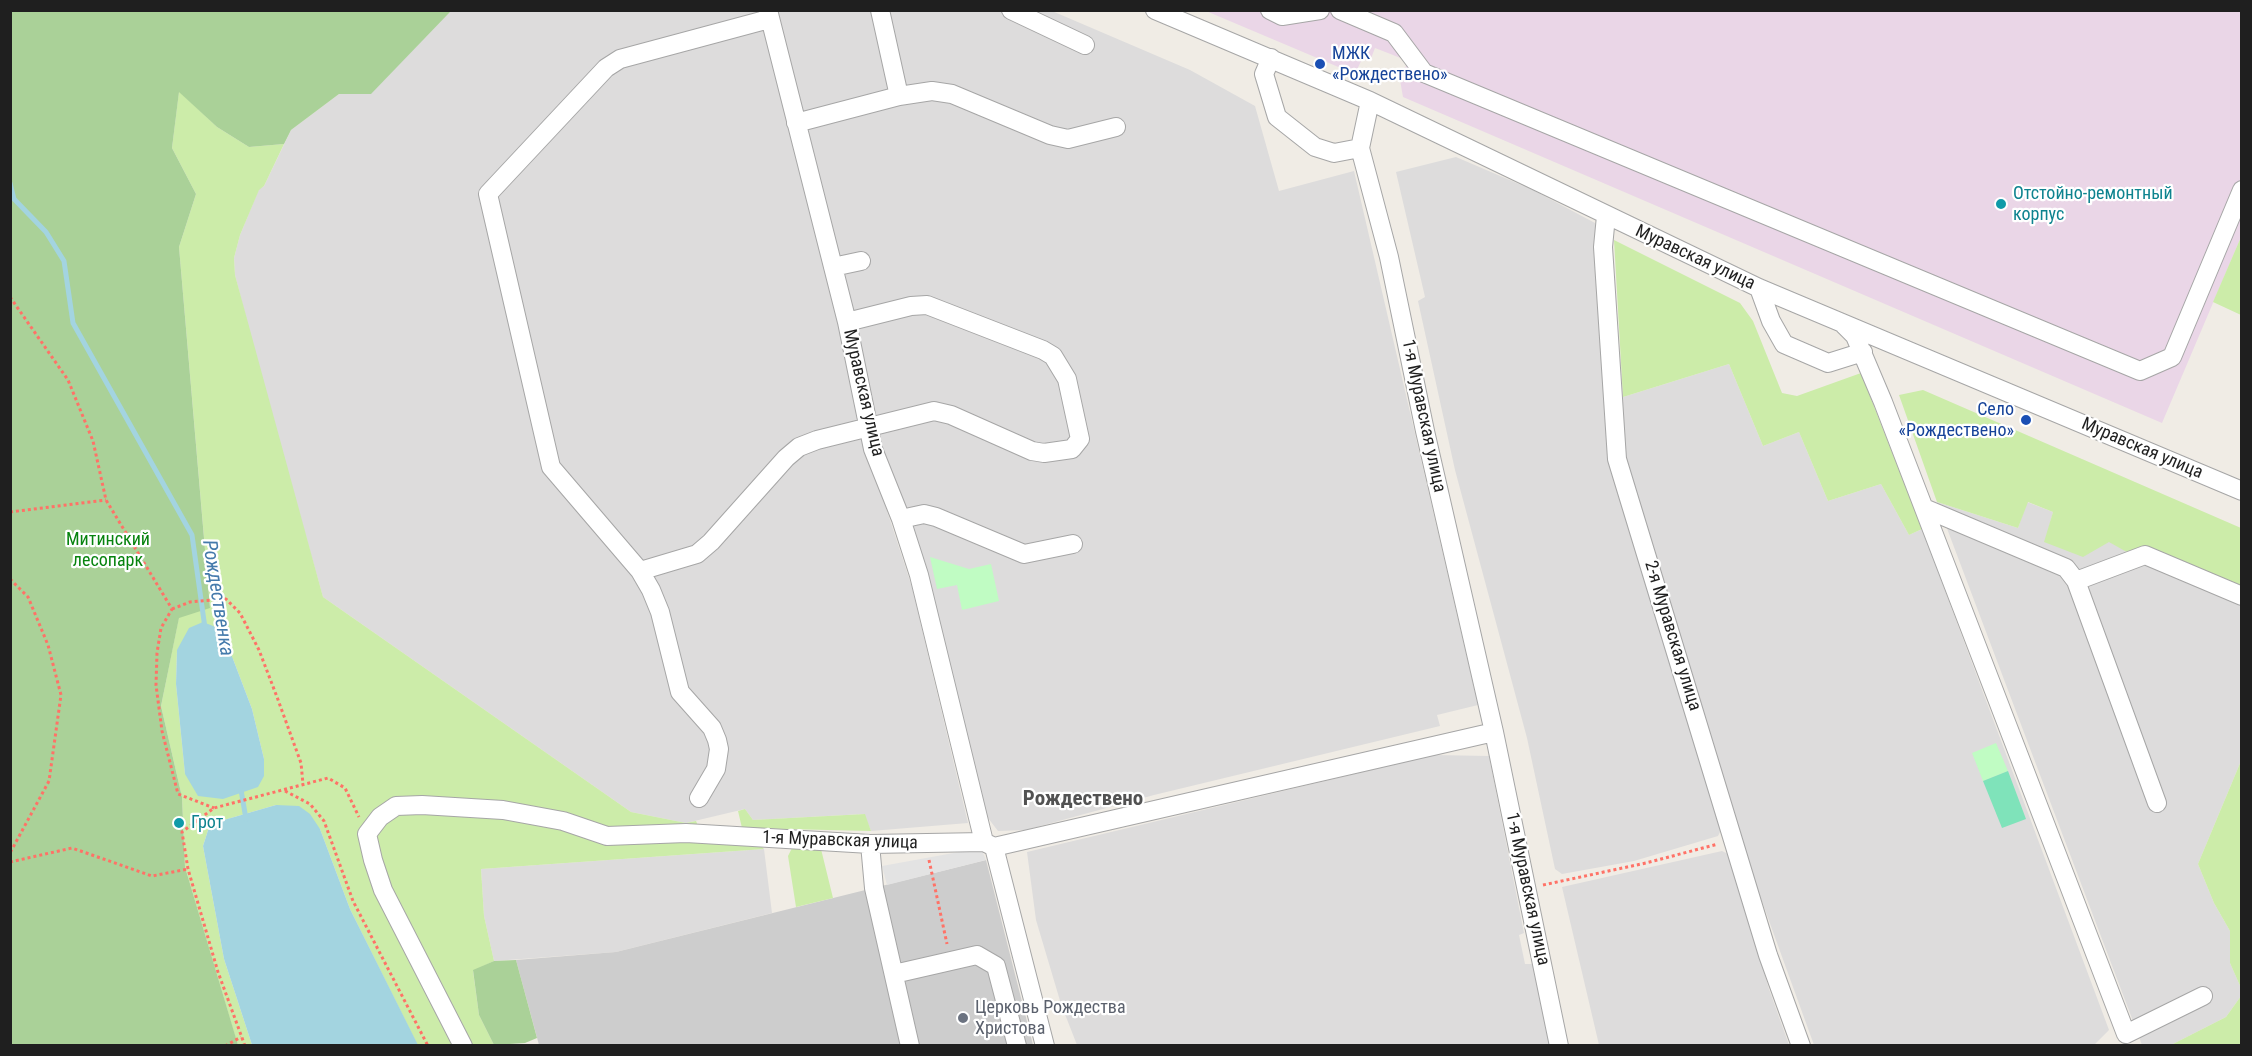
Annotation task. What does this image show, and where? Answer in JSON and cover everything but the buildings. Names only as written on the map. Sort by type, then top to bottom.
[{"type":"street","points":[[880,10],[899,96]]},
{"type":"street","points":[[1011,10],[1085,45]]},
{"type":"street","name":"Муравская улица","points":[[1155,10],[1370,101],[1760,288],[2241,491]]},
{"type":"street","points":[[1270,10],[1282,16],[1320,10]]},
{"type":"street","points":[[1340,10],[1394,33],[1396,47],[1424,73],[2140,371],[2172,357],[2241,190]]},
{"type":"street","points":[[699,798],[716,769],[719,749],[717,740],[711,728],[680,692],[660,612],[640,571],[551,467],[488,194],[606,68],[620,59],[760,16]]},
{"type":"street","name":"Муравская улица","points":[[760,16],[796,123],[847,322],[873,449],[902,519],[919,575],[989,844]]},
{"type":"street","points":[[1271,58],[1264,74],[1277,117],[1315,147],[1334,153],[1360,148]]},
{"type":"street","points":[[796,123],[899,96],[932,91],[952,94],[1050,135],[1068,139],[1116,128]]},
{"type":"street","name":"1-я Муравская улица","points":[[1370,101],[1360,148],[1389,257],[1425,431],[1494,732],[1559,1046]]},
{"type":"street","name":"2-я Муравская улица","points":[[1606,216],[1603,247],[1617,459],[1768,954],[1801,1046]]},
{"type":"street","points":[[833,267],[861,261]]},
{"type":"street","points":[[1760,288],[1771,321],[1784,344],[1828,363],[1863,352]]},
{"type":"street","points":[[640,571],[696,554],[711,542],[799,447],[868,426],[934,411],[951,415],[1032,451],[1044,453],[1072,449],[1080,439],[1067,379],[1053,356],[1043,350],[927,305],[911,306],[847,322]]},
{"type":"street","points":[[1841,322],[1855,336],[1863,352],[2126,1034],[2203,996]]},
{"type":"street","points":[[1924,508],[2066,568],[2076,580],[2157,803]]},
{"type":"street","points":[[902,519],[924,514],[936,517],[1024,554],[1073,543]]},
{"type":"street","points":[[2076,580],[2145,555],[2241,596]]},
{"type":"street","name":"1-я Муравская улица","points":[[367,834],[380,817],[396,806],[422,805],[513,812],[563,820],[607,836],[686,833],[870,844],[989,844],[1494,732]]},
{"type":"street","points":[[367,834],[382,890],[463,1046]]},
{"type":"street","points":[[870,844],[874,888],[910,1046]]},
{"type":"street","points":[[989,844],[1045,1046]]},
{"type":"street","points":[[894,974],[977,955],[996,966],[1017,1046]]},
{"type":"path","points":[[10,297],[68,380],[93,441],[106,500],[172,609]]},
{"type":"path","points":[[10,512],[106,500]]},
{"type":"path","points":[[10,579],[28,597],[48,645],[60,694],[49,781],[10,853]]},
{"type":"path","points":[[214,808],[178,794],[162,731],[156,686],[157,653],[161,628],[172,609],[190,602],[226,599],[240,613],[259,650],[277,697],[301,763],[303,784]]},
{"type":"path","points":[[244,1046],[218,972],[188,869],[182,832],[214,808],[328,778],[345,788],[367,834]]},
{"type":"path","points":[[283,790],[310,804],[324,821],[353,901],[428,1046]]},
{"type":"path","points":[[1527,889],[1646,863],[1721,843]]},
{"type":"path","points":[[925,844],[951,961]]},
{"type":"path","points":[[10,862],[72,848],[152,876],[188,869]]},
{"type":"path","points":[[225,1046],[242,1037]]},
{"type":"shaded area","points":[[451,11],[763,11],[822,247],[869,456],[912,587],[968,823],[871,831],[864,814],[753,820],[745,809],[686,823],[631,812],[323,597],[266,395],[235,275],[234,258],[240,235],[259,189],[264,186],[291,130],[339,94],[371,93]]},
{"type":"shaded area","points":[[772,11],[1052,11],[1190,70],[1255,106],[1279,191],[1354,171],[1478,705],[1437,715],[1440,726],[1154,795],[1026,830],[998,831],[985,814],[908,514],[877,436]]},
{"type":"shaded area","name":"Отстойно-ремонтный корпус","points":[[1206,11],[2241,11],[2241,237],[2162,423],[1403,97],[1400,80],[1408,61],[1375,48],[1370,61],[1362,59],[1355,74]]},
{"type":"shaded area","points":[[1456,157],[1533,190],[1595,223],[1604,391],[1723,826],[1718,836],[1634,861],[1562,874],[1555,869],[1527,738],[1455,470],[1418,301],[1425,297],[1396,172]]},
{"type":"shaded area","points":[[1729,364],[1763,446],[1799,432],[1828,501],[1881,484],[1909,535],[1922,529],[2109,1030],[2094,1045],[1814,1045],[1739,838],[1624,461],[1623,397]]},
{"type":"shaded area","points":[[1937,502],[2018,528],[2027,502],[2053,512],[2045,542],[2110,541],[2132,555],[2241,587],[2241,761],[2198,864],[2214,903],[2230,931],[2230,963],[2241,988],[2241,996],[2226,1017],[2171,1045],[2142,1045]]},
{"type":"shaded area","points":[[1434,755],[1489,756],[1524,933],[1519,935],[1525,964],[1533,964],[1551,1045],[1077,1045],[1061,1004],[1036,920],[1027,852]]},
{"type":"shaded area","points":[[981,848],[986,860],[887,885],[882,866]]},
{"type":"shaded area","points":[[764,849],[772,913],[616,952],[494,961],[484,916],[481,869]]},
{"type":"shaded area","points":[[1722,851],[1730,855],[1769,989],[1789,1045],[1599,1045],[1562,887]]},
{"type":"shaded area","points":[[986,860],[1033,1045],[539,1045],[516,960],[616,952]]},
{"type":"green space","name":"Митинский лесопарк","points":[[10,11],[451,11],[371,94],[339,94],[291,130],[284,144],[249,147],[217,127],[179,92],[172,148],[196,194],[179,247],[210,608],[179,618],[161,706],[182,797],[185,867],[238,1045],[11,1045]]},
{"type":"green space","points":[[179,91],[217,127],[249,147],[284,144],[264,186],[259,190],[240,235],[234,258],[235,275],[323,597],[631,812],[686,823],[696,821],[699,828],[617,840],[759,844],[764,849],[481,869],[484,916],[494,961],[473,971],[479,1015],[494,1045],[418,1046],[350,909],[320,829],[276,805],[210,824],[203,846],[224,959],[252,1045],[238,1045],[185,867],[182,797],[161,706],[179,617],[210,607],[179,247],[196,194],[172,148]],"holes":[[[177,650],[233,659],[252,709],[264,759],[185,774],[176,684]]]},
{"type":"green space","points":[[2241,237],[2242,315],[2213,302]]},
{"type":"green space","points":[[1614,240],[1740,303],[1753,321],[1782,393],[1797,396],[1861,373],[1922,529],[1909,535],[1881,484],[1828,501],[1799,432],[1763,446],[1729,364],[1623,397]]},
{"type":"green space","points":[[1923,390],[2241,528],[2241,587],[2132,555],[2109,542],[2083,557],[2044,542],[2053,512],[2028,502],[2018,528],[1937,502],[1899,395]]},
{"type":"green space","points":[[930,557],[969,569],[991,564],[999,601],[962,610],[957,585],[937,589]]},
{"type":"green space","points":[[1996,743],[2008,771],[1983,781],[1972,753]]},
{"type":"green space","points":[[2241,761],[2241,988],[2230,963],[2230,931],[2214,903],[2198,864]]},
{"type":"green space","points":[[2008,771],[2026,819],[2002,828],[1983,781]]},
{"type":"green space","points":[[745,809],[753,820],[865,814],[871,831],[742,828],[738,811]]},
{"type":"green space","points":[[793,846],[821,849],[833,898],[796,907],[788,856]]},
{"type":"green space","points":[[516,960],[537,1038],[525,1043],[494,1045],[479,1015],[473,970],[494,961]]},
{"type":"green space","points":[[2241,996],[2241,1045],[2171,1045],[2226,1017]]},
{"type":"water","points":[[203,622],[218,628],[233,659],[252,709],[264,759],[264,776],[258,787],[223,799],[198,796],[185,774],[176,684],[177,650],[189,628]]},
{"type":"water","points":[[276,805],[299,806],[310,814],[320,829],[350,909],[418,1045],[252,1045],[224,959],[203,846],[210,824]]},
{"type":"waterway","name":"Рождественка","points":[[10,183],[14,199],[46,232],[64,261],[73,323],[192,535],[205,628]]},
{"type":"waterway","name":"Рождественка","points":[[241,790],[246,819]]},
{"type":"place","name":"МЖК «Рождествено»","points":[[1320,64]]},
{"type":"place","name":"Отстойно-ремонтный корпус","points":[[2001,204]]},
{"type":"place","name":"Село «Рождествено»","points":[[2026,420]]},
{"type":"place","name":"Грот","points":[[179,823]]},
{"type":"place","name":"Церковь Рождества Христова","points":[[963,1018]]},
{"type":"district","name":"Рождествено","points":[[1083,800]]}]
